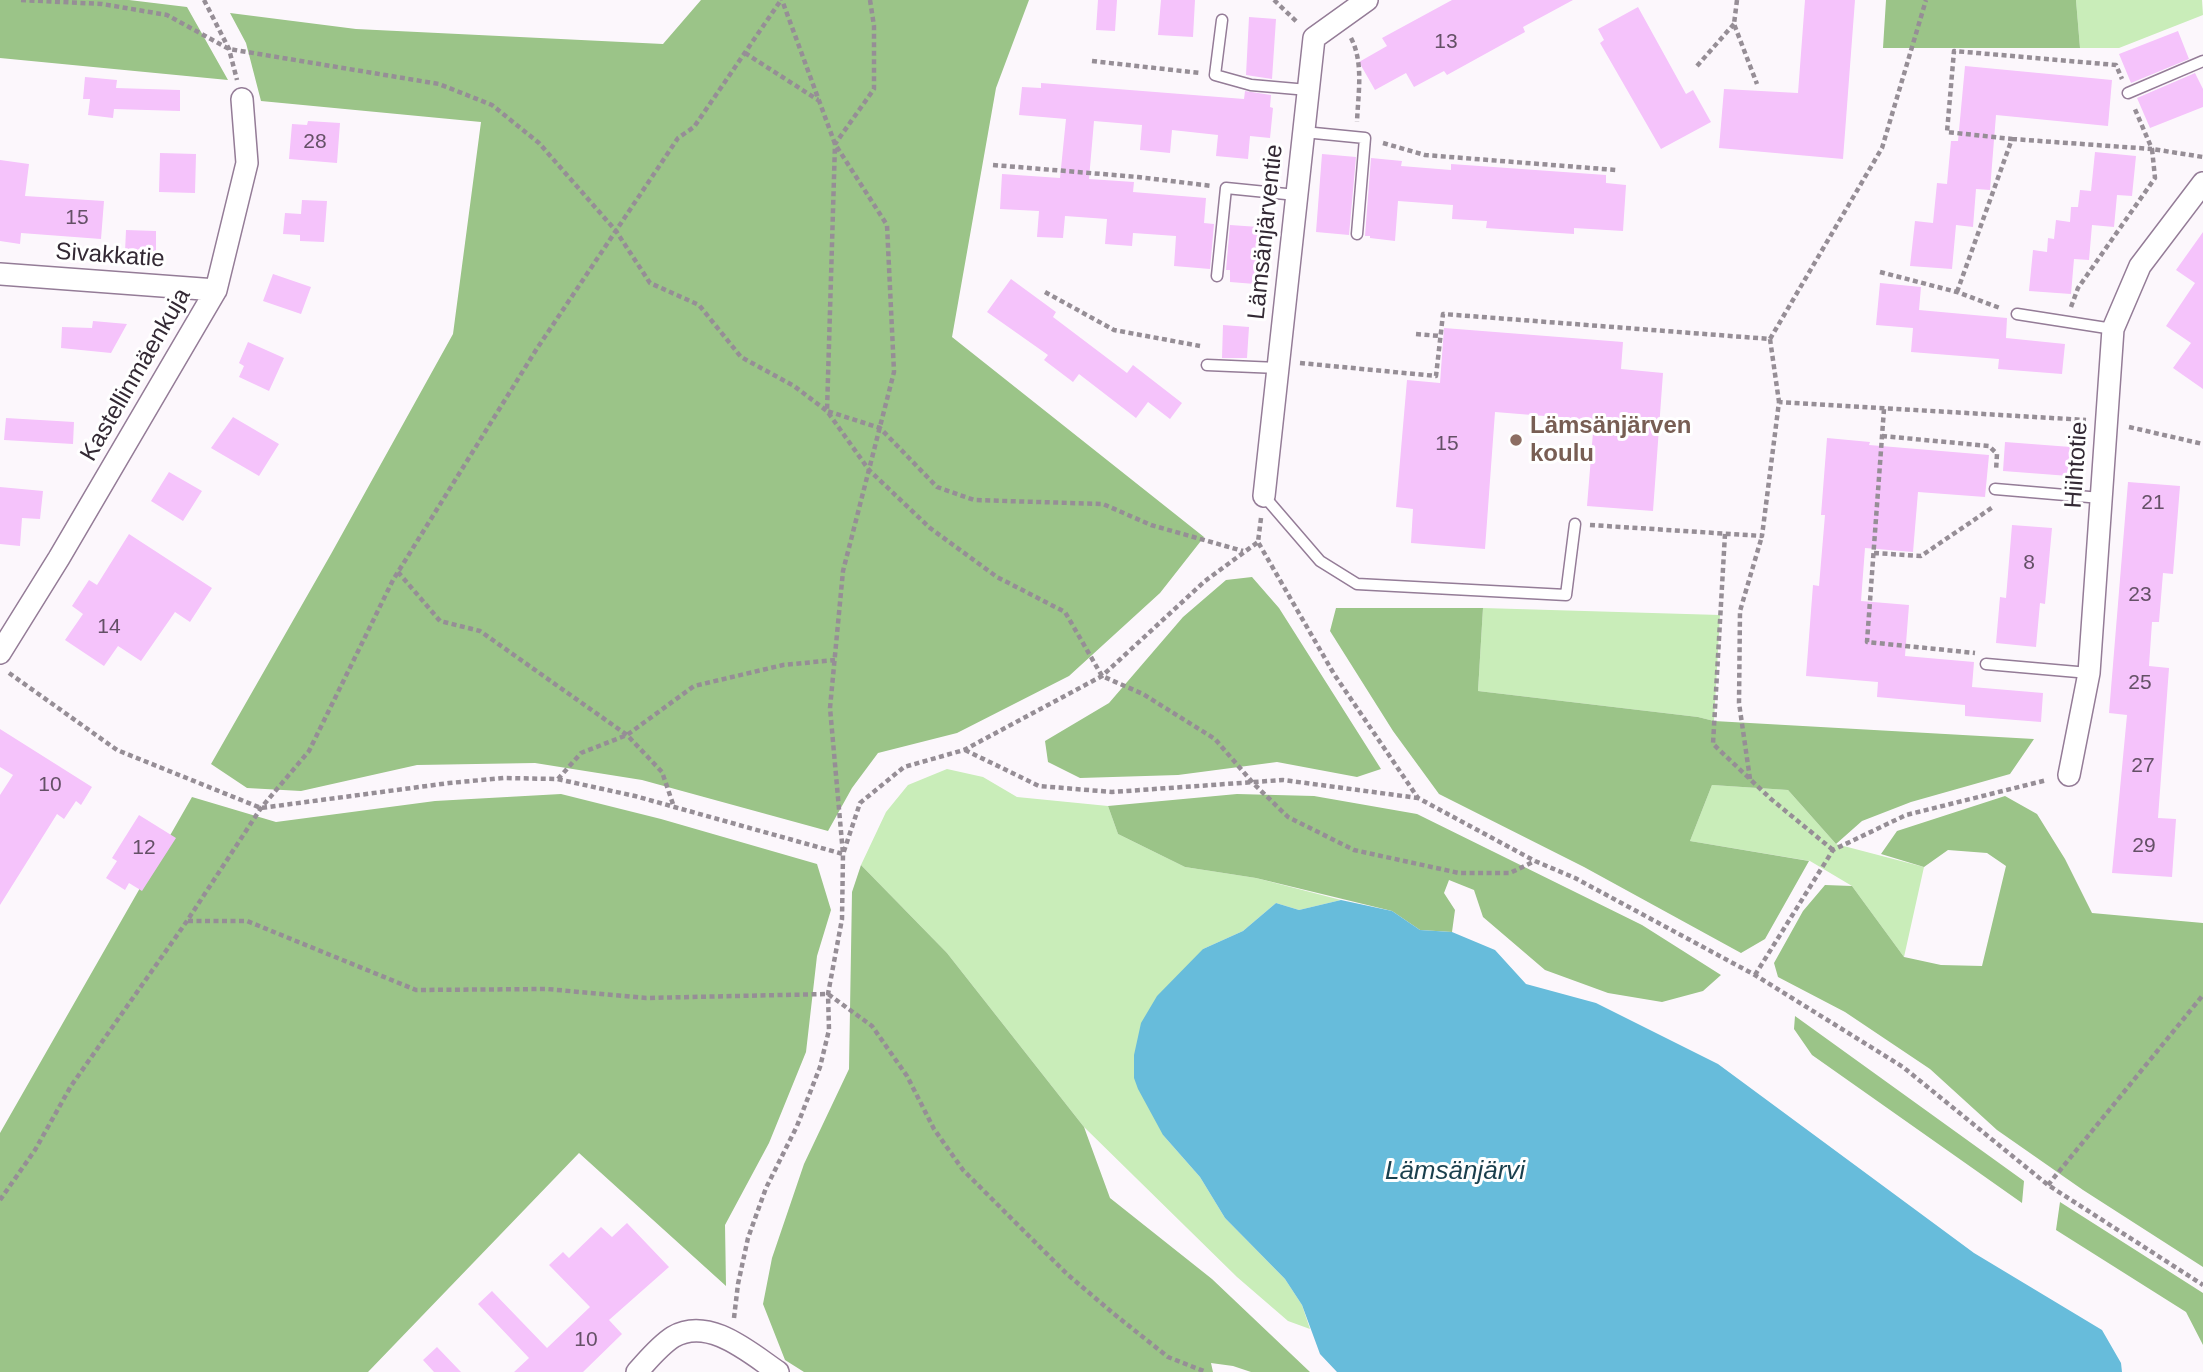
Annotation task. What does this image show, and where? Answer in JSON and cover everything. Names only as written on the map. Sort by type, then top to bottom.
[{"type":"street","points":[[1314,38],[1367,0]]},
{"type":"street","name":"Lämsänjärventie","points":[[1264,496],[1314,38]]},
{"type":"street","name":"Kastellinmäenkuja","points":[[0,653],[59,558],[216,290],[247,163],[242,99]]},
{"type":"street","name":"Hiihtotie","points":[[2069,775],[2089,673],[2113,329],[2140,266],[2203,183]]},
{"type":"street","name":"Sivakkatie","points":[[0,274],[216,290]]},
{"type":"street","points":[[637,1372],[664,1343],[676,1335],[688,1332],[709,1333],[731,1340],[778,1372]]},
{"type":"lane","points":[[1222,20],[1214,75],[1251,85],[1308,90]]},
{"type":"lane","points":[[2128,93],[2203,61]]},
{"type":"lane","points":[[1304,132],[1360,137],[1357,234]]},
{"type":"lane","points":[[1217,276],[1226,188],[1296,195]]},
{"type":"lane","points":[[2017,314],[2113,329]]},
{"type":"lane","points":[[1207,365],[1278,365]]},
{"type":"lane","points":[[1995,489],[2101,498]]},
{"type":"lane","points":[[1264,496],[1320,561],[1357,584],[1566,595],[1575,524]]},
{"type":"lane","points":[[1986,664],[2089,673]]},
{"type":"path","points":[[21,0],[102,4],[167,15],[229,49],[439,84],[492,105],[539,143],[617,231],[650,283],[699,305],[741,357],[794,386],[827,411],[869,470],[930,528],[997,577],[1065,612],[1102,676],[1143,694],[1215,739],[1287,817],[1354,850],[1459,873],[1510,873],[1535,861]]},
{"type":"path","points":[[204,0],[229,49],[242,99]]},
{"type":"path","points":[[0,1200],[35,1150],[71,1086],[187,921],[261,808],[309,751],[398,572],[536,350],[678,138],[694,127],[782,0]]},
{"type":"path","points":[[731,1340],[738,1284],[748,1238],[766,1188],[797,1126],[820,1067],[829,1030],[828,994],[842,919],[843,855],[830,708],[843,571],[894,372],[887,225],[835,144],[782,0]]},
{"type":"path","points":[[827,411],[835,144],[874,89],[874,26],[870,0]]},
{"type":"path","points":[[1274,0],[1314,38]]},
{"type":"path","points":[[1737,0],[1734,24],[1757,84]]},
{"type":"path","points":[[1751,779],[1739,704],[1740,611],[1762,536],[1779,402],[1770,339],[1882,148],[1926,0]]},
{"type":"path","points":[[1341,19],[1357,50],[1360,137],[1425,155],[1616,170]]},
{"type":"path","points":[[1697,66],[1734,24]]},
{"type":"path","points":[[2066,321],[2078,288],[2155,178],[2152,149],[2116,65],[1954,51],[1947,132],[2152,149],[2203,157]]},
{"type":"path","points":[[745,53],[820,102]]},
{"type":"path","points":[[1092,61],[1214,75]]},
{"type":"path","points":[[1958,292],[2012,139]]},
{"type":"path","points":[[993,165],[1138,177],[1226,188]]},
{"type":"path","points":[[1881,272],[1958,292],[2017,314]]},
{"type":"path","points":[[1045,292],[1114,330],[1200,346]]},
{"type":"path","points":[[1278,365],[1436,376],[1443,314],[1770,339]]},
{"type":"path","points":[[1416,334],[1440,336]]},
{"type":"path","points":[[1779,402],[2107,422],[2203,444]]},
{"type":"path","points":[[1884,409],[1867,642],[1984,654],[1986,664]]},
{"type":"path","points":[[827,411],[880,428],[937,487],[974,500],[1103,504],[1151,525],[1245,552]]},
{"type":"path","points":[[1882,436],[1989,446],[1997,454],[1995,489]]},
{"type":"path","points":[[1874,553],[1921,556],[2017,491]]},
{"type":"path","points":[[1264,496],[1258,542],[1334,674],[1418,798]]},
{"type":"path","points":[[1575,524],[1762,536]]},
{"type":"path","points":[[1725,534],[1713,744],[1833,850]]},
{"type":"path","points":[[843,855],[860,803],[904,767],[964,750],[1102,676],[1205,581],[1258,542]]},
{"type":"path","points":[[398,572],[440,621],[481,631],[627,735],[662,772],[675,807]]},
{"type":"path","points":[[557,779],[581,753],[627,735],[694,686],[783,665],[835,660]]},
{"type":"path","points":[[0,667],[117,750],[261,808],[449,783],[504,778],[557,779],[635,796],[843,855]]},
{"type":"path","points":[[964,750],[1039,786],[1112,792],[1283,780],[1418,798],[1535,861],[1575,878],[1755,975],[1903,1067],[2048,1185],[2203,1284]]},
{"type":"path","points":[[1755,975],[1833,850],[1906,815],[2069,775]]},
{"type":"path","points":[[187,921],[247,921],[416,990],[547,989],[646,998],[828,994],[872,1026],[907,1076],[934,1129],[963,1170],[1067,1273],[1114,1314],[1168,1357],[1206,1372]]},
{"type":"path","points":[[2048,1185],[2203,995]]},
{"type":"green space","points":[[0,0],[129,0],[187,7],[228,80],[0,58]]},
{"type":"green space","points":[[701,0],[1029,0],[996,88],[952,337],[1204,537],[1160,593],[1069,676],[957,733],[878,753],[852,788],[828,831],[642,780],[535,763],[417,765],[301,791],[247,788],[211,764],[453,334],[481,122],[261,101],[246,43],[230,13],[356,29],[663,44]]},
{"type":"green space","points":[[1886,0],[2076,0],[2080,48],[1883,48]]},
{"type":"green space","points":[[2076,0],[2202,0],[2203,15],[2119,48],[2080,48]]},
{"type":"green space","points":[[1252,577],[1279,608],[1381,769],[1357,777],[1277,762],[1178,775],[1080,778],[1048,762],[1045,741],[1109,703],[1183,617],[1226,580]]},
{"type":"green space","points":[[1336,608],[1483,608],[1478,691],[1714,721],[2034,739],[2010,774],[1911,802],[1862,821],[1836,844],[1788,790],[1712,785],[1690,841],[1809,861],[1765,939],[1741,953],[1584,867],[1439,794],[1393,731],[1330,631]]},
{"type":"green space","points":[[1483,608],[1720,615],[1714,721],[1478,691]]},
{"type":"green space","points":[[947,769],[983,777],[1017,797],[1108,806],[1118,834],[1185,867],[1256,878],[1341,900],[1299,910],[1276,903],[1243,931],[1203,949],[1163,1135],[1200,1177],[1225,1218],[1285,1279],[1302,1305],[1310,1329],[1288,1321],[1237,1277],[1084,1127],[947,953],[861,865],[886,812],[908,785]]},
{"type":"green space","points":[[1712,785],[1788,790],[1836,844],[1924,867],[1904,957],[1852,886],[1810,861],[1690,841]]},
{"type":"green space","points":[[561,794],[661,819],[817,864],[831,910],[817,956],[806,1052],[769,1143],[725,1225],[726,1286],[579,1153],[368,1372],[0,1372],[0,1133],[192,797],[276,822],[435,801]]},
{"type":"green space","points":[[1237,794],[1314,796],[1417,814],[1642,925],[1721,975],[1703,991],[1662,1002],[1608,993],[1545,970],[1483,917],[1474,890],[1449,880],[1444,893],[1455,910],[1452,932],[1420,930],[1392,911],[1256,878],[1185,867],[1118,834],[1108,806]]},
{"type":"green space","points":[[2005,796],[2037,814],[2065,859],[2092,913],[2203,923],[2203,1267],[2083,1190],[1997,1130],[1930,1069],[1845,1012],[1778,977],[1774,963],[1803,911],[1825,885],[1852,886],[1904,957],[1941,965],[1982,966],[2006,866],[1987,853],[1948,850],[1924,867],[1881,854],[1897,831]]},
{"type":"green space","points":[[861,865],[947,953],[1084,1127],[1110,1198],[1212,1279],[1310,1372],[1251,1372],[1211,1363],[1213,1372],[804,1372],[785,1360],[763,1304],[772,1258],[804,1164],[849,1069],[852,892]]},
{"type":"green space","points":[[1795,1016],[2024,1181],[2022,1203],[1812,1055],[1794,1029]]},
{"type":"green space","points":[[2060,1202],[2203,1293],[2203,1345],[2186,1312],[2056,1230]]},
{"type":"water","name":"Lämsänjärvi","points":[[1341,900],[1392,911],[1420,930],[1452,932],[1495,950],[1526,984],[1596,1003],[1718,1064],[1974,1253],[2102,1330],[2121,1363],[2122,1372],[1337,1372],[1320,1354],[1302,1305],[1285,1279],[1225,1218],[1200,1177],[1163,1135],[1134,1078],[1134,1055],[1141,1023],[1157,996],[1203,949],[1243,931],[1276,903],[1299,910]]},
{"type":"building","points":[[1098,0],[1117,0],[1115,31],[1096,30]]},
{"type":"building","points":[[1161,0],[1195,0],[1193,37],[1158,35]]},
{"type":"building","points":[[1452,0],[1573,0],[1523,27],[1525,32],[1447,75],[1444,71],[1414,87],[1406,73],[1375,90],[1359,62],[1387,46],[1382,38]]},
{"type":"building","points":[[1805,0],[1855,0],[1843,159],[1719,148],[1724,89],[1798,93]]},
{"type":"building","points":[[1638,7],[1686,94],[1693,90],[1711,122],[1661,149],[1600,43],[1604,40],[1598,29]]},
{"type":"building","points":[[1249,17],[1276,19],[1272,79],[1246,75]]},
{"type":"building","points":[[2178,31],[2189,59],[2131,83],[2119,54]]},
{"type":"building","points":[[1965,66],[2112,80],[2108,126],[1996,115],[1990,190],[1976,189],[1973,227],[1956,225],[1952,269],[1910,266],[1915,221],[1933,223],[1937,183],[1947,184],[1951,141],[1958,141]]},
{"type":"building","points":[[2195,73],[2203,89],[2203,107],[2150,128],[2137,98]]},
{"type":"building","points":[[85,77],[117,80],[116,88],[180,90],[180,111],[114,109],[113,118],[88,115],[90,99],[83,99]]},
{"type":"building","points":[[1041,83],[1244,99],[1245,91],[1271,95],[1270,107],[1273,108],[1270,138],[1250,136],[1248,159],[1216,156],[1218,135],[1172,130],[1170,153],[1140,150],[1142,125],[1094,121],[1089,179],[1134,182],[1133,192],[1206,198],[1204,223],[1214,224],[1210,269],[1174,266],[1176,236],[1133,233],[1132,246],[1105,244],[1107,219],[1065,216],[1063,238],[1037,237],[1039,211],[1000,209],[1002,174],[1060,178],[1066,119],[1019,115],[1022,87],[1041,88]]},
{"type":"building","points":[[308,121],[340,123],[337,163],[289,159],[292,124],[307,125]]},
{"type":"building","points":[[2095,152],[2136,156],[2132,196],[2117,195],[2114,227],[2092,225],[2089,260],[2074,259],[2071,294],[2029,291],[2033,250],[2047,252],[2048,238],[2054,239],[2056,220],[2070,222],[2071,207],[2078,207],[2080,190],[2091,191]]},
{"type":"building","points":[[160,153],[196,154],[195,193],[159,192]]},
{"type":"building","points":[[1322,154],[1356,157],[1349,235],[1316,232]]},
{"type":"building","points":[[1371,158],[1402,161],[1401,166],[1451,170],[1451,164],[1606,175],[1606,183],[1626,185],[1623,231],[1574,228],[1574,234],[1486,228],[1487,221],[1452,219],[1453,205],[1398,201],[1395,241],[1370,238],[1365,236]]},
{"type":"building","points":[[0,160],[29,164],[25,196],[104,201],[101,239],[21,233],[20,244],[0,241]]},
{"type":"building","points":[[302,200],[327,201],[324,242],[300,241],[300,235],[283,234],[285,213],[301,214]]},
{"type":"building","points":[[1230,225],[1259,227],[1255,284],[1230,282],[1230,270],[1226,270]]},
{"type":"building","points":[[126,230],[156,231],[156,253],[125,252]]},
{"type":"building","points":[[2203,232],[2203,389],[2173,368],[2191,343],[2166,326],[2195,283],[2176,270]]},
{"type":"building","points":[[273,274],[311,287],[301,314],[263,301]]},
{"type":"building","points":[[1011,279],[1056,312],[1053,317],[1127,373],[1133,365],[1182,403],[1170,419],[1148,402],[1136,418],[1079,374],[1073,382],[1044,360],[1048,355],[987,312]]},
{"type":"building","points":[[1880,283],[1921,287],[1919,310],[2007,318],[2006,338],[2065,344],[2062,374],[1998,369],[1999,359],[1911,352],[1913,328],[1876,325]]},
{"type":"building","points":[[93,321],[127,324],[111,353],[61,348],[62,327],[92,328]]},
{"type":"building","points":[[1223,325],[1249,327],[1247,358],[1222,358]]},
{"type":"building","name":"Lämsänjärven koulu","points":[[1444,328],[1623,342],[1621,369],[1663,373],[1653,511],[1587,506],[1594,420],[1495,412],[1485,549],[1411,543],[1413,509],[1396,507],[1407,380],[1440,383]]},
{"type":"building","points":[[248,342],[284,358],[269,391],[239,377],[244,366],[239,363]]},
{"type":"building","points":[[233,417],[279,444],[259,476],[211,448]]},
{"type":"building","points":[[6,418],[74,422],[73,444],[4,440]]},
{"type":"building","points":[[1827,438],[1870,442],[1869,445],[1989,455],[1985,497],[1918,492],[1913,552],[1865,548],[1861,601],[1909,605],[1905,656],[1974,662],[1972,687],[2043,693],[2041,722],[1965,716],[1965,705],[1877,697],[1878,682],[1806,676],[1813,585],[1819,586],[1825,515],[1821,515]]},
{"type":"building","points":[[2005,442],[2071,447],[2069,476],[2003,471]]},
{"type":"building","points":[[169,472],[202,491],[183,521],[151,501]]},
{"type":"building","points":[[2128,482],[2180,486],[2173,574],[2163,573],[2159,622],[2152,622],[2149,666],[2169,668],[2158,818],[2176,819],[2172,877],[2112,873],[2127,715],[2109,713]]},
{"type":"building","points":[[0,487],[43,491],[40,519],[22,518],[20,546],[0,544]]},
{"type":"building","points":[[2012,525],[2052,528],[2045,604],[2040,603],[2036,647],[1996,643],[2000,597],[2006,598]]},
{"type":"building","points":[[129,534],[212,588],[190,622],[175,612],[141,661],[118,646],[104,666],[65,640],[83,614],[72,606],[89,580],[97,585]]},
{"type":"building","points":[[0,729],[92,787],[81,805],[76,801],[64,819],[57,814],[0,905],[0,795],[13,775],[0,767]]},
{"type":"building","points":[[139,815],[176,838],[142,891],[129,883],[125,890],[106,878],[117,861],[112,858]]},
{"type":"building","points":[[627,1223],[669,1267],[609,1320],[622,1334],[583,1372],[514,1372],[529,1358],[478,1304],[492,1291],[547,1348],[590,1307],[549,1265],[563,1252],[569,1258],[601,1227],[612,1237]]},
{"type":"building","points":[[437,1347],[461,1372],[434,1372],[423,1360]]},
{"type":"place","name":"Lämsänjärven koulu","points":[[1516,440]]}]
